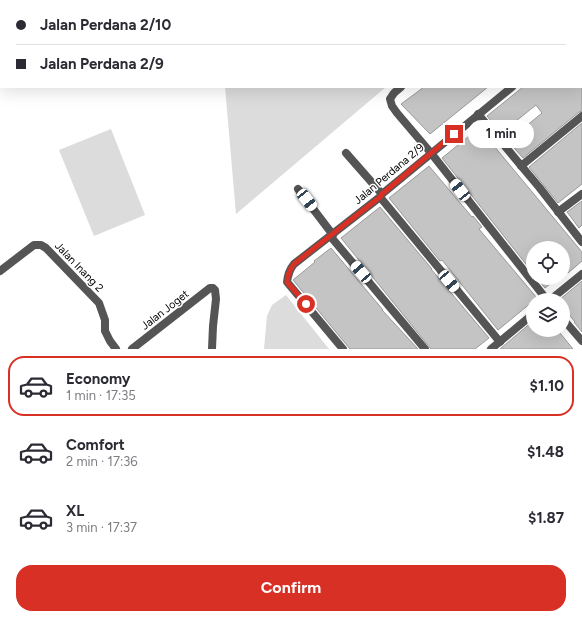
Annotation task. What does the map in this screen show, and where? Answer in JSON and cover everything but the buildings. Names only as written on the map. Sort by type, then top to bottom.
[{"type":"street","points":[[400,88],[390,99],[392,106],[541,293]]},
{"type":"street","name":"Jalan Perdana 2/9","points":[[343,349],[287,282],[290,270],[294,264],[332,236],[511,88]]},
{"type":"street","points":[[478,114],[539,187],[582,242]]},
{"type":"street","points":[[521,166],[582,116]]},
{"type":"street","points":[[346,153],[500,342]]},
{"type":"street","points":[[298,189],[332,236],[425,349]]},
{"type":"street","points":[[558,212],[582,194]]},
{"type":"street","name":"Jalan Inang 2","points":[[0,271],[34,245],[40,245],[46,248],[99,303],[105,320],[105,331],[116,349]]},
{"type":"street","points":[[559,293],[582,274]]},
{"type":"street","name":"Jalan Joget","points":[[132,349],[210,288],[213,288],[216,290],[216,299],[212,349]]},
{"type":"street","points":[[491,349],[526,320]]},
{"type":"street","points":[[570,327],[582,341]]},
{"type":"shaded area","points":[[225,88],[385,88],[236,214]]},
{"type":"shaded area","points":[[111,129],[145,215],[94,236],[59,150]]},
{"type":"shaded area","points":[[286,295],[329,349],[264,349],[267,316],[272,305]]},
{"type":"route","points":[[306,304],[287,282],[288,275],[294,264],[380,197],[454,134]]}]
